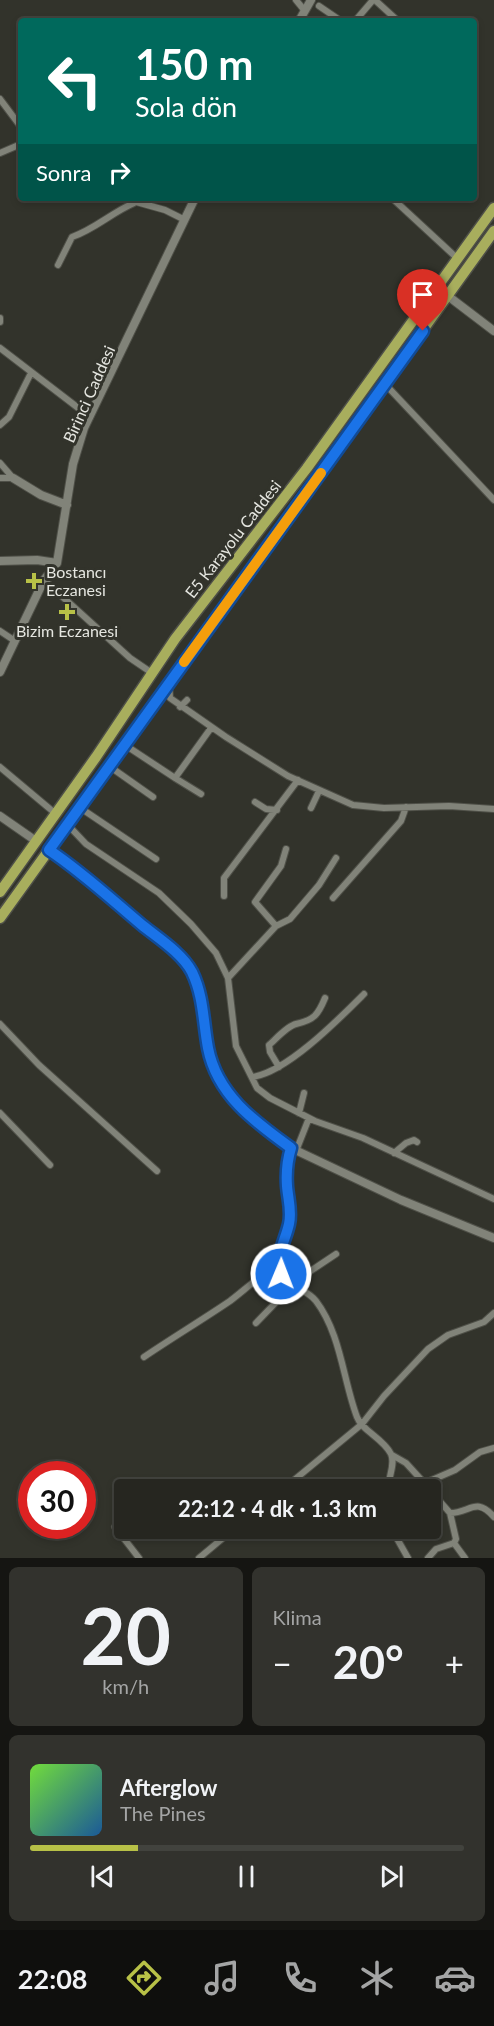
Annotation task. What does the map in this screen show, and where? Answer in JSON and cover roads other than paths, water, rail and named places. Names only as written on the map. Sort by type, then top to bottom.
[{"type":"highway","name":"E5 Karayolu Caddesi","points":[[0,892],[175,639],[307,468],[494,208]]},
{"type":"highway","name":"E5 Karayolu Caddesi","points":[[0,918],[494,231]]},
{"type":"highway","points":[[155,669],[171,680]]},
{"type":"highway","points":[[144,684],[160,696]]},
{"type":"street","points":[[296,0],[305,11]]},
{"type":"street","points":[[300,18],[311,0]]},
{"type":"street","points":[[358,18],[374,0],[395,18]]},
{"type":"street","points":[[319,6],[337,18]]},
{"type":"street","points":[[0,99],[18,123]]},
{"type":"street","points":[[0,153],[18,145]]},
{"type":"street","points":[[129,201],[165,210],[185,220]]},
{"type":"street","name":"Birinci Caddesi","points":[[0,672],[44,580],[57,563],[74,464],[90,417],[194,201]]},
{"type":"street","points":[[395,201],[458,259]]},
{"type":"street","points":[[58,265],[72,237],[90,231],[115,211],[134,203]]},
{"type":"street","points":[[448,296],[494,331]]},
{"type":"street","points":[[0,348],[90,417]]},
{"type":"street","points":[[0,425],[9,417],[31,373]]},
{"type":"street","points":[[385,384],[494,500]]},
{"type":"street","points":[[0,464],[13,478],[41,495],[67,505]]},
{"type":"street","points":[[0,478],[13,478]]},
{"type":"street","points":[[0,561],[38,560],[57,563]]},
{"type":"street","points":[[44,580],[130,658],[155,669]]},
{"type":"street","points":[[0,631],[15,641]]},
{"type":"street","points":[[171,680],[170,698],[180,707],[298,780],[353,805],[494,809]]},
{"type":"street","points":[[180,707],[187,700]]},
{"type":"street","points":[[175,778],[211,728]]},
{"type":"street","points":[[125,745],[201,794]]},
{"type":"street","points":[[109,766],[153,797]]},
{"type":"street","points":[[0,767],[56,814]]},
{"type":"street","points":[[224,896],[224,878],[298,780]]},
{"type":"street","points":[[311,808],[319,791]]},
{"type":"street","points":[[255,802],[266,809],[277,810]]},
{"type":"street","points":[[79,807],[156,859]]},
{"type":"street","points":[[333,898],[401,821],[406,807]]},
{"type":"street","points":[[0,816],[36,841]]},
{"type":"street","points":[[67,824],[86,844],[159,893],[191,924],[216,954],[228,978],[236,1046],[257,1088],[270,1098],[309,1118],[394,1153],[494,1199]]},
{"type":"street","points":[[276,926],[255,902],[280,866],[286,849]]},
{"type":"street","points":[[49,850],[81,872],[170,948],[191,970],[202,1000],[208,1050],[221,1084],[246,1115],[294,1149],[401,1200],[494,1238]]},
{"type":"street","points":[[228,978],[276,926],[291,919],[319,885],[336,858]]},
{"type":"street","points":[[252,1077],[267,1074],[279,1067],[338,1020],[364,994]]},
{"type":"street","points":[[279,1067],[270,1052],[269,1045],[294,1025],[301,1025],[312,1018],[325,998]]},
{"type":"street","points":[[0,1024],[39,1065],[157,1171]]},
{"type":"street","points":[[299,1113],[304,1094]]},
{"type":"street","points":[[0,1113],[50,1165]]},
{"type":"street","points":[[309,1118],[287,1164],[289,1223],[279,1254],[281,1274],[315,1300],[328,1323],[358,1420],[380,1438],[392,1455],[406,1463],[421,1479]]},
{"type":"street","points":[[394,1153],[406,1143],[414,1140],[417,1142]]},
{"type":"street","points":[[256,1323],[292,1284],[336,1254]]},
{"type":"street","points":[[144,1357],[279,1266]]},
{"type":"street","points":[[295,1479],[362,1424],[384,1396],[428,1349],[448,1335],[484,1322],[494,1313]]},
{"type":"street","points":[[434,1479],[455,1470],[480,1452],[494,1448]]},
{"type":"street","points":[[390,1479],[392,1455]]},
{"type":"street","points":[[441,1503],[450,1513],[456,1539],[454,1543]]},
{"type":"street","points":[[450,1513],[476,1506],[486,1508],[494,1517]]},
{"type":"street","points":[[124,1539],[139,1558]]},
{"type":"street","points":[[199,1558],[222,1539]]},
{"type":"street","points":[[397,1539],[408,1558]]},
{"type":"street","points":[[428,1558],[436,1549],[454,1543]]},
{"type":"street","points":[[454,1543],[465,1558]]},
{"type":"place","name":"Bostancı Eczanesi","points":[[34,581]]},
{"type":"place","name":"Bizim Eczanesi","points":[[67,612]]}]
